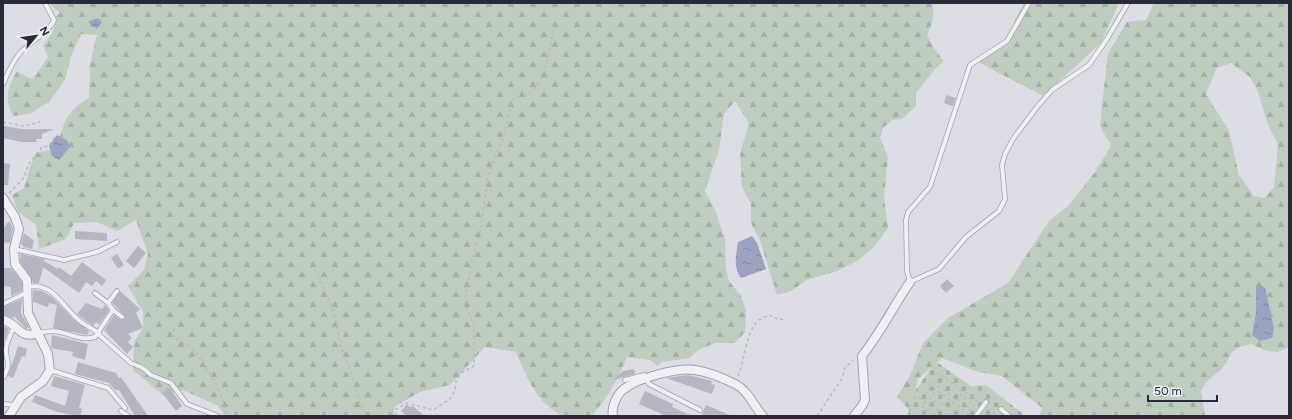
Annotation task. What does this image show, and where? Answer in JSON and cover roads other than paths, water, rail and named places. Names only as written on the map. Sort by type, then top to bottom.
[{"type":"street","points":[[5,203],[19,229],[14,249],[15,264],[27,280],[28,313],[48,354],[50,370],[43,381],[26,392],[15,405],[9,416]]},
{"type":"street","points":[[854,416],[865,400],[862,356],[876,338],[885,323],[888,314],[910,282]]},
{"type":"street","points":[[3,320],[14,326],[23,334],[30,336],[38,333]]},
{"type":"street","points":[[613,416],[612,412],[616,400],[624,389],[647,379],[678,369],[694,370],[735,384],[747,393],[757,413],[763,416]]},
{"type":"lane","points":[[3,84],[19,54],[53,24],[54,20],[46,3]]},
{"type":"lane","points":[[1029,3],[1007,41],[970,65],[930,187],[908,212],[906,220],[906,272],[910,282],[940,269],[966,237],[999,211],[1005,199],[1002,165],[1004,154],[1037,107],[1052,90],[1089,65],[1107,39],[1128,3]]},
{"type":"lane","points":[[14,249],[64,260],[97,252],[117,242]]},
{"type":"lane","points":[[3,304],[28,290],[39,286],[45,287],[53,293],[80,321],[98,333],[131,363],[145,369],[151,375],[171,383],[187,404],[218,416]]},
{"type":"lane","points":[[108,303],[118,291]]},
{"type":"lane","points":[[96,293],[122,317]]},
{"type":"lane","points":[[38,333],[49,331],[60,332],[85,339],[95,337],[114,310]]},
{"type":"lane","points":[[4,378],[9,365],[6,352],[7,346],[14,326]]},
{"type":"lane","points":[[50,370],[108,388],[128,416]]},
{"type":"lane","points":[[625,380],[647,374],[649,384],[700,410]]},
{"type":"lane","points":[[3,404],[15,405]]},
{"type":"lane","points":[[977,415],[982,406]]},
{"type":"lane","points":[[1001,409],[1009,416]]},
{"type":"lane","points":[[205,411],[212,416]]},
{"type":"water","points":[[98,18],[102,22],[97,29],[88,22]]},
{"type":"water","points":[[57,135],[67,140],[70,147],[59,160],[52,156],[49,146]]},
{"type":"water","points":[[752,236],[757,243],[766,269],[741,278],[738,274],[736,265],[738,242]]},
{"type":"water","points":[[1260,284],[1265,288],[1274,328],[1272,338],[1260,341],[1252,335],[1256,313],[1256,288],[1257,285]]}]
